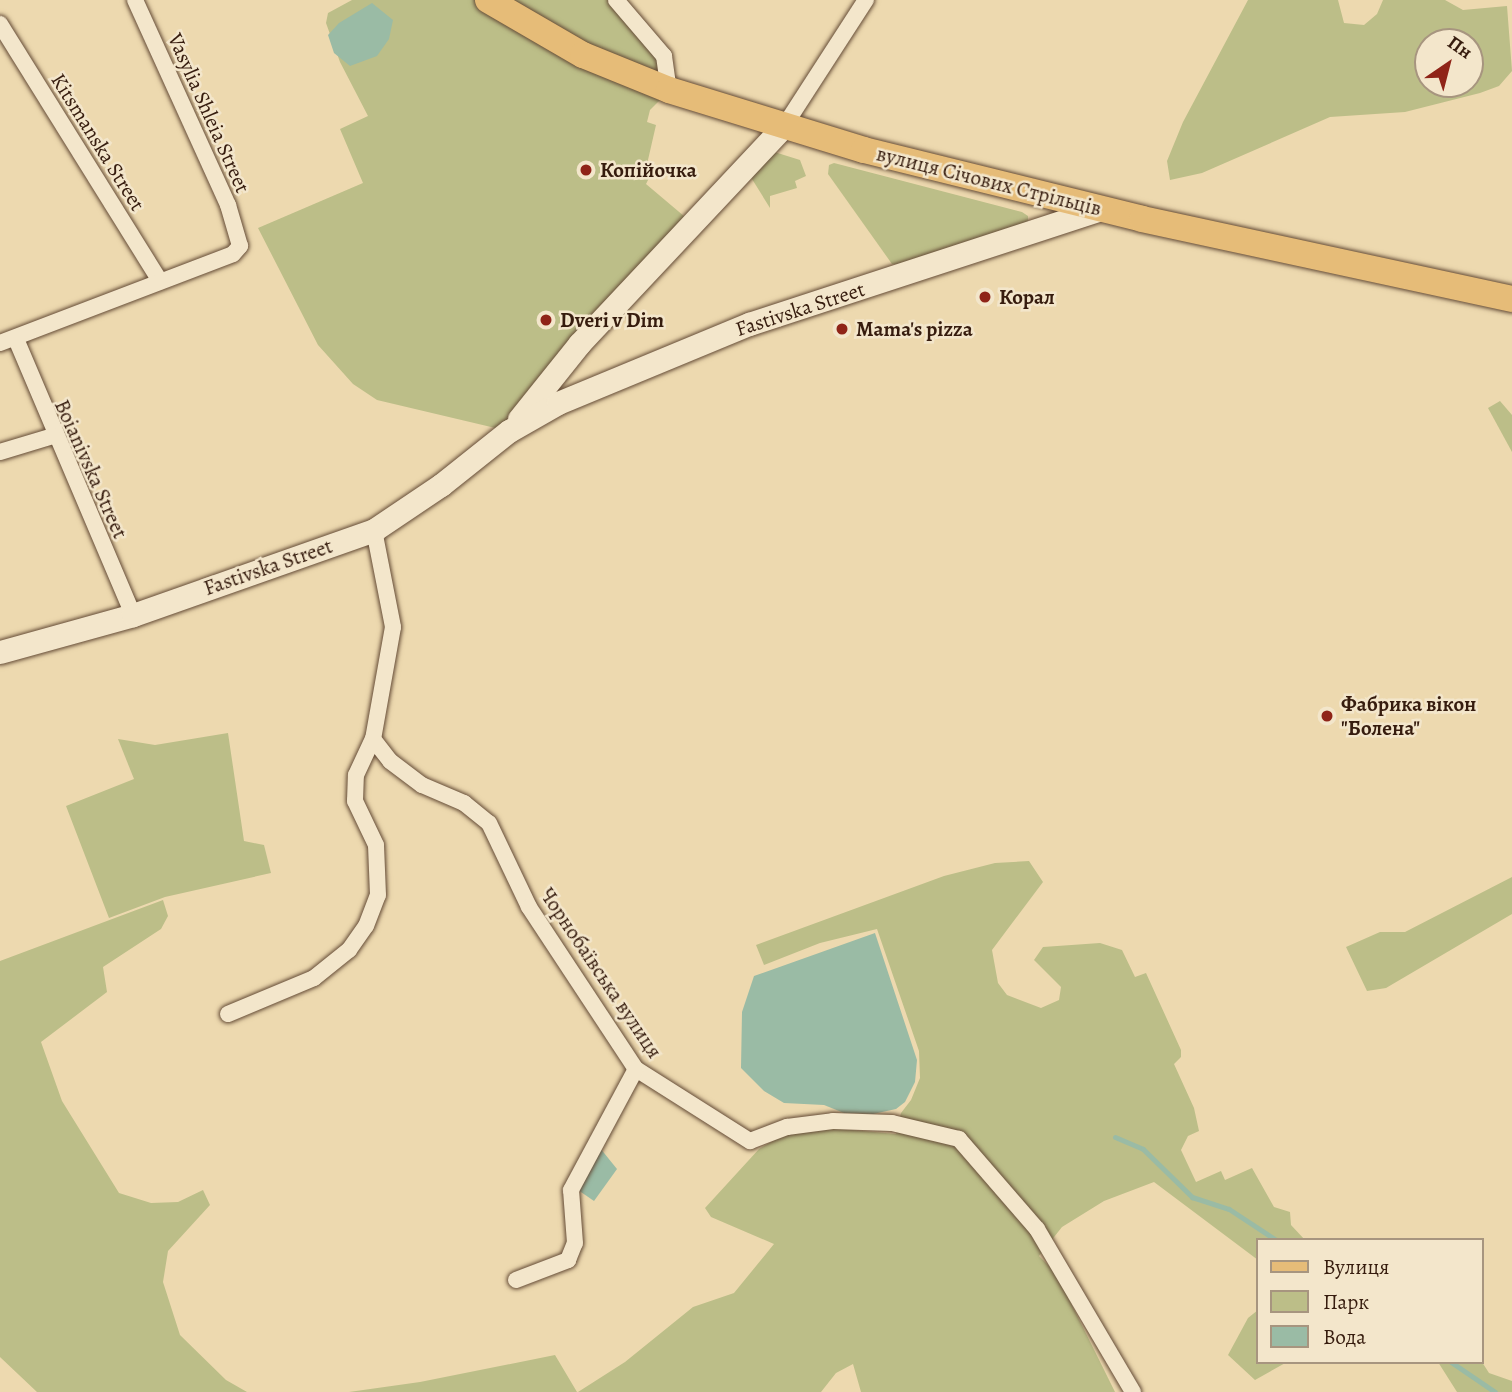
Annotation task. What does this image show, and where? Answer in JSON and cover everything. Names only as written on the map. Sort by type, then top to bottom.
[{"type":"main road","name":"вулиця Січових Стрільців","points":[[488,0],[583,55],[669,90],[785,125],[1101,209],[1512,299]]},
{"type":"main road","name":"Fastivska Street","points":[[509,431],[579,344],[785,125]]},
{"type":"main road","points":[[1026,191],[1039,209],[1035,229]]},
{"type":"main road","name":"Fastivska Street","points":[[0,652],[133,615],[374,530],[441,485],[509,431],[558,403],[749,324],[1101,209]]},
{"type":"street","name":"Vasylia Shleia Street","points":[[135,0],[228,205],[240,246],[233,254],[160,281]]},
{"type":"street","points":[[616,0],[664,56],[669,90]]},
{"type":"street","points":[[785,125],[866,0]]},
{"type":"street","name":"Kitsmanska Street","points":[[0,24],[160,281]]},
{"type":"street","points":[[8,341],[160,281]]},
{"type":"street","name":"Boianivska Street","points":[[8,341],[133,615]]},
{"type":"street","points":[[0,452],[53,436]]},
{"type":"street","points":[[228,1014],[314,978],[349,950],[366,926],[378,895],[376,845],[355,801],[356,775],[373,739],[393,627],[374,530]]},
{"type":"street","name":"Чорнобаївська вулиця","points":[[373,739],[390,761],[422,785],[464,803],[489,823],[529,906],[636,1069],[750,1141],[786,1127],[833,1121],[892,1123],[959,1139],[1037,1229],[1133,1392]]},
{"type":"street","points":[[516,1280],[568,1260],[576,1219],[571,1190],[636,1069]]},
{"type":"green space","points":[[352,0],[614,0],[651,40],[669,91],[650,110],[647,122],[656,125],[645,173],[649,178],[646,184],[691,222],[508,431],[377,400],[353,384],[318,345],[258,228],[363,183],[340,129],[368,116],[340,62],[326,23],[328,13]]},
{"type":"green space","points":[[1248,0],[1338,0],[1344,23],[1364,25],[1377,14],[1383,0],[1445,0],[1463,10],[1507,6],[1512,71],[1499,86],[1484,92],[1484,28],[1414,28],[1414,98],[1460,98],[1405,112],[1330,117],[1202,173],[1170,180],[1167,161],[1183,122]]},
{"type":"green space","points":[[768,150],[800,160],[806,176],[795,181],[797,188],[770,196],[770,208],[747,171]]},
{"type":"green space","points":[[834,163],[1022,212],[1028,216],[1028,223],[904,265],[892,264],[828,174],[829,165]]},
{"type":"green space","points":[[1500,401],[1512,415],[1512,452],[1488,408]]},
{"type":"green space","points":[[228,733],[244,841],[264,845],[271,873],[165,897],[109,918],[66,806],[134,779],[118,739],[155,745]]},
{"type":"green space","points":[[1029,861],[1043,882],[992,950],[998,983],[1007,995],[1041,1008],[1059,1000],[1061,987],[1034,960],[1043,947],[1100,943],[1122,950],[1135,977],[1146,973],[1181,1050],[1181,1057],[1174,1064],[1194,1108],[1199,1131],[1188,1136],[1181,1150],[1196,1182],[1221,1171],[1225,1180],[1252,1168],[1274,1207],[1290,1212],[1291,1225],[1303,1238],[1256,1238],[1256,1258],[1154,1182],[1104,1201],[1062,1227],[1039,1256],[1056,1273],[1115,1392],[861,1392],[853,1364],[836,1373],[821,1392],[578,1392],[625,1362],[693,1307],[734,1293],[774,1244],[711,1217],[705,1208],[759,1149],[786,1133],[830,1128],[896,1134],[901,1113],[911,1100],[920,1078],[919,1051],[877,929],[820,943],[764,965],[756,945],[944,876],[995,863]]},
{"type":"green space","points":[[1512,877],[1512,914],[1386,988],[1367,991],[1346,947],[1380,932],[1405,932]]},
{"type":"green space","points":[[163,900],[168,916],[161,929],[103,967],[107,992],[41,1042],[62,1101],[119,1193],[151,1203],[178,1202],[203,1190],[210,1205],[168,1251],[163,1282],[180,1335],[226,1380],[247,1392],[37,1392],[0,1357],[0,961]]},
{"type":"green space","points":[[1256,1312],[1256,1364],[1283,1364],[1255,1380],[1228,1355],[1248,1318]]},
{"type":"green space","points":[[555,1355],[577,1392],[349,1392],[420,1382]]},
{"type":"green space","points":[[1439,1364],[1483,1364],[1489,1373],[1512,1381],[1512,1392],[1457,1392]]},
{"type":"water","points":[[372,3],[393,20],[389,39],[377,56],[350,66],[334,53],[328,35],[339,23]]},
{"type":"water","points":[[875,933],[917,1060],[915,1082],[905,1102],[896,1109],[873,1114],[844,1113],[824,1105],[784,1103],[764,1091],[741,1068],[742,1012],[754,976]]},
{"type":"water","points":[[600,1148],[617,1169],[594,1201],[578,1190]]},
{"type":"waterway","points":[[1115,1137],[1143,1149],[1192,1197],[1229,1209],[1273,1238]]},
{"type":"waterway","points":[[1454,1364],[1495,1392]]},
{"type":"place","name":"Копійочка","points":[[586,170]]},
{"type":"place","name":"Корал","points":[[985,297]]},
{"type":"place","name":"Dveri v Dim","points":[[546,320]]},
{"type":"place","name":"Mama's pizza","points":[[842,329]]},
{"type":"place","name":"Фабрика вікон \"Болена\"","points":[[1327,716]]}]
